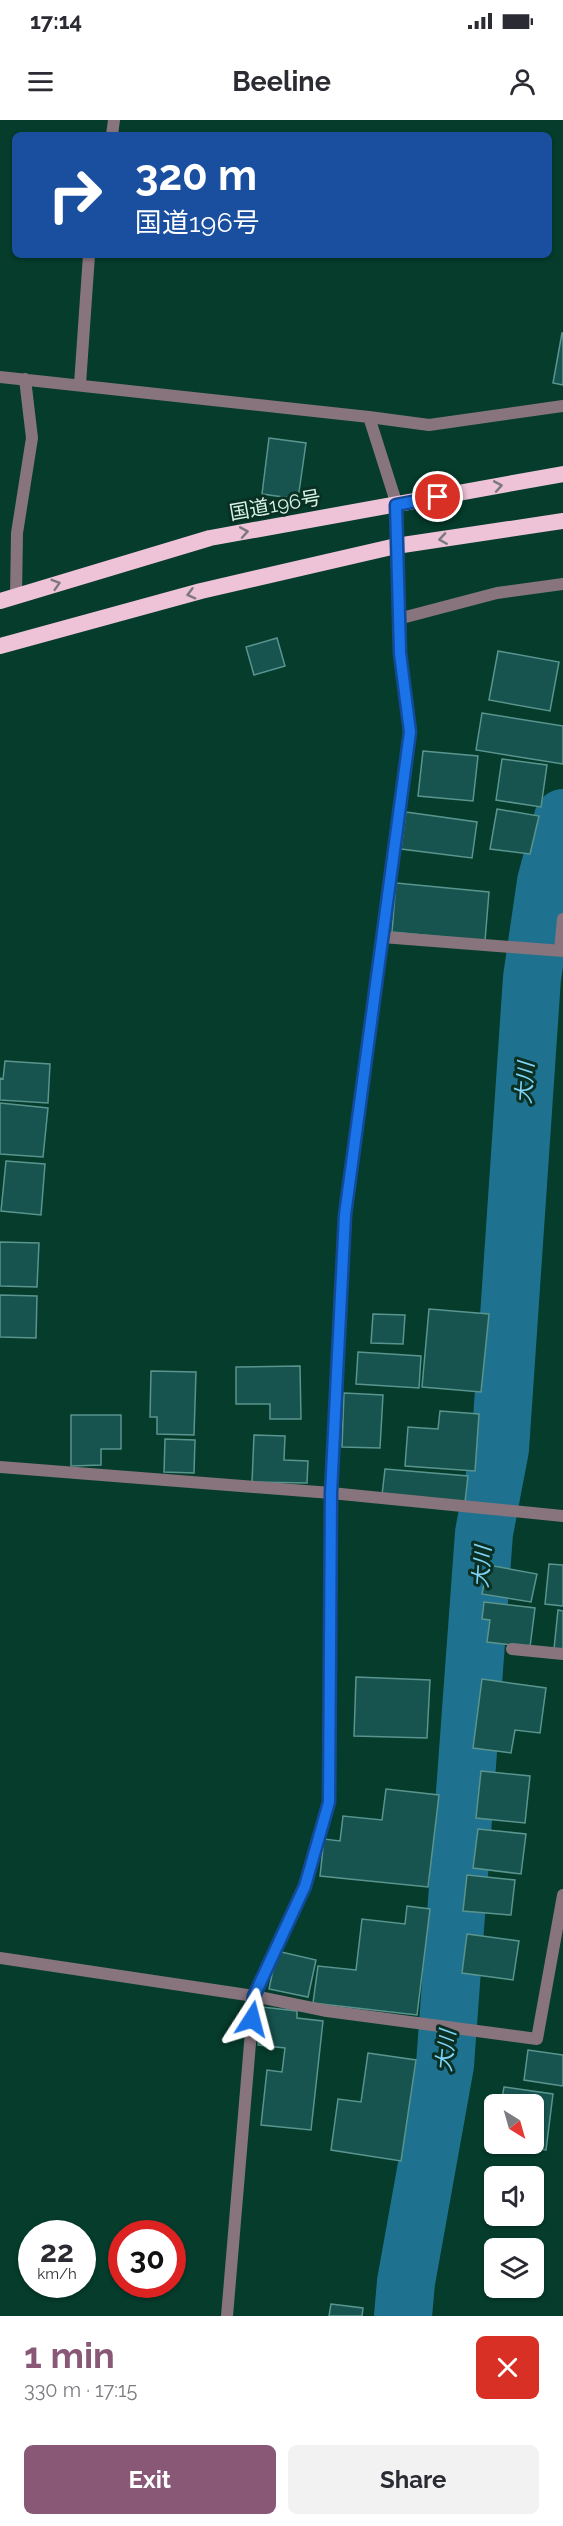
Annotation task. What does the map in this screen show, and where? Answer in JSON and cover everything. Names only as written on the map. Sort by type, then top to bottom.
[{"type":"highway","name":"国道196号","points":[[8,598],[210,538],[563,474]]},
{"type":"highway","points":[[0,646],[201,591],[396,546],[563,521]]},
{"type":"street","points":[[80,384],[89,258]]},
{"type":"street","points":[[0,377],[80,384],[429,425],[563,406]]},
{"type":"street","points":[[8,598],[32,438],[25,379]]},
{"type":"street","points":[[227,2316],[254,1996],[305,1886],[329,1802],[331,1493],[345,1215],[410,732],[400,653],[396,505],[369,417]]},
{"type":"street","points":[[398,619],[497,593],[563,584]]},
{"type":"street","points":[[382,937],[561,950],[563,919]]},
{"type":"street","points":[[0,1467],[331,1493],[563,1516]]},
{"type":"street","points":[[512,1649],[563,1654]]},
{"type":"street","points":[[0,1959],[254,1996],[327,2012],[537,2039],[557,1955],[563,1895]]},
{"type":"building","points":[[563,333],[563,385],[553,383]]},
{"type":"building","points":[[269,438],[306,443],[298,499],[262,494]]},
{"type":"building","points":[[277,638],[285,666],[254,675],[246,647]]},
{"type":"building","points":[[498,651],[559,662],[550,711],[489,700]]},
{"type":"building","points":[[482,713],[563,726],[563,764],[476,750]]},
{"type":"building","points":[[423,751],[478,756],[473,801],[418,796]]},
{"type":"building","points":[[502,759],[547,765],[541,807],[496,800]]},
{"type":"building","points":[[497,809],[539,816],[530,854],[490,849]]},
{"type":"building","points":[[406,812],[477,822],[472,858],[401,849]]},
{"type":"building","points":[[396,883],[489,892],[485,941],[392,932]]},
{"type":"building","points":[[5,1061],[50,1064],[48,1103],[0,1100],[0,1078],[3,1079]]},
{"type":"building","points":[[0,1103],[48,1108],[43,1157],[0,1154]]},
{"type":"building","points":[[6,1161],[45,1164],[41,1215],[1,1211]]},
{"type":"building","points":[[0,1242],[39,1243],[37,1287],[0,1286]]},
{"type":"building","points":[[0,1295],[37,1296],[36,1338],[0,1337]]},
{"type":"building","points":[[429,1309],[489,1314],[481,1392],[422,1387]]},
{"type":"building","points":[[373,1314],[405,1315],[403,1344],[371,1343]]},
{"type":"building","points":[[358,1352],[421,1356],[419,1388],[356,1384]]},
{"type":"building","points":[[300,1366],[301,1419],[270,1419],[270,1404],[236,1404],[236,1367]]},
{"type":"building","points":[[151,1371],[196,1372],[194,1435],[157,1434],[157,1417],[150,1417]]},
{"type":"building","points":[[344,1393],[383,1395],[380,1448],[342,1447]]},
{"type":"building","points":[[440,1411],[479,1414],[475,1471],[405,1466],[408,1427],[438,1429]]},
{"type":"building","points":[[71,1415],[121,1415],[121,1449],[101,1449],[101,1465],[71,1466]]},
{"type":"building","points":[[254,1435],[285,1436],[284,1460],[308,1461],[307,1483],[252,1482]]},
{"type":"building","points":[[165,1439],[195,1440],[194,1473],[164,1472]]},
{"type":"building","points":[[385,1469],[468,1476],[465,1502],[382,1495]]},
{"type":"building","points":[[549,1564],[563,1565],[563,1606],[545,1604]]},
{"type":"building","points":[[488,1565],[537,1574],[531,1602],[482,1594]]},
{"type":"building","points":[[484,1602],[535,1608],[530,1647],[487,1642],[490,1620],[482,1619]]},
{"type":"building","points":[[558,1610],[563,1611],[563,1649],[554,1649]]},
{"type":"building","points":[[356,1677],[430,1680],[427,1738],[354,1736]]},
{"type":"building","points":[[482,1679],[546,1688],[540,1733],[515,1730],[511,1753],[473,1748]]},
{"type":"building","points":[[481,1771],[530,1776],[525,1823],[476,1818]]},
{"type":"building","points":[[386,1789],[439,1795],[428,1887],[320,1876],[324,1839],[340,1841],[343,1816],[382,1820]]},
{"type":"building","points":[[478,1829],[526,1834],[521,1874],[473,1868]]},
{"type":"building","points":[[467,1875],[515,1880],[511,1915],[463,1911]]},
{"type":"building","points":[[407,1906],[430,1909],[417,2015],[313,2003],[318,1966],[356,1970],[362,1919],[405,1924]]},
{"type":"building","points":[[467,1934],[519,1941],[513,1980],[462,1973]]},
{"type":"building","points":[[277,1951],[316,1960],[308,1997],[269,1989]]},
{"type":"building","points":[[262,2007],[297,2011],[297,2018],[323,2021],[311,2130],[261,2125],[267,2070],[282,2072],[285,2048],[258,2045]]},
{"type":"building","points":[[528,2050],[563,2055],[563,2086],[524,2080]]},
{"type":"building","points":[[368,2053],[416,2060],[401,2161],[331,2150],[338,2099],[361,2102]]},
{"type":"building","points":[[504,2087],[553,2094],[546,2150],[544,2150],[544,2094],[503,2094]]},
{"type":"building","points":[[331,2304],[363,2308],[362,2316],[329,2316]]},
{"type":"waterway","name":"大川","points":[[403,2316],[406,2282],[445,2065],[484,1533],[500,1449],[532,978],[546,882],[563,818]]},
{"type":"route","points":[[252,2019],[254,1996],[305,1886],[329,1802],[331,1493],[345,1215],[410,732],[400,653],[396,505],[438,497]]}]
